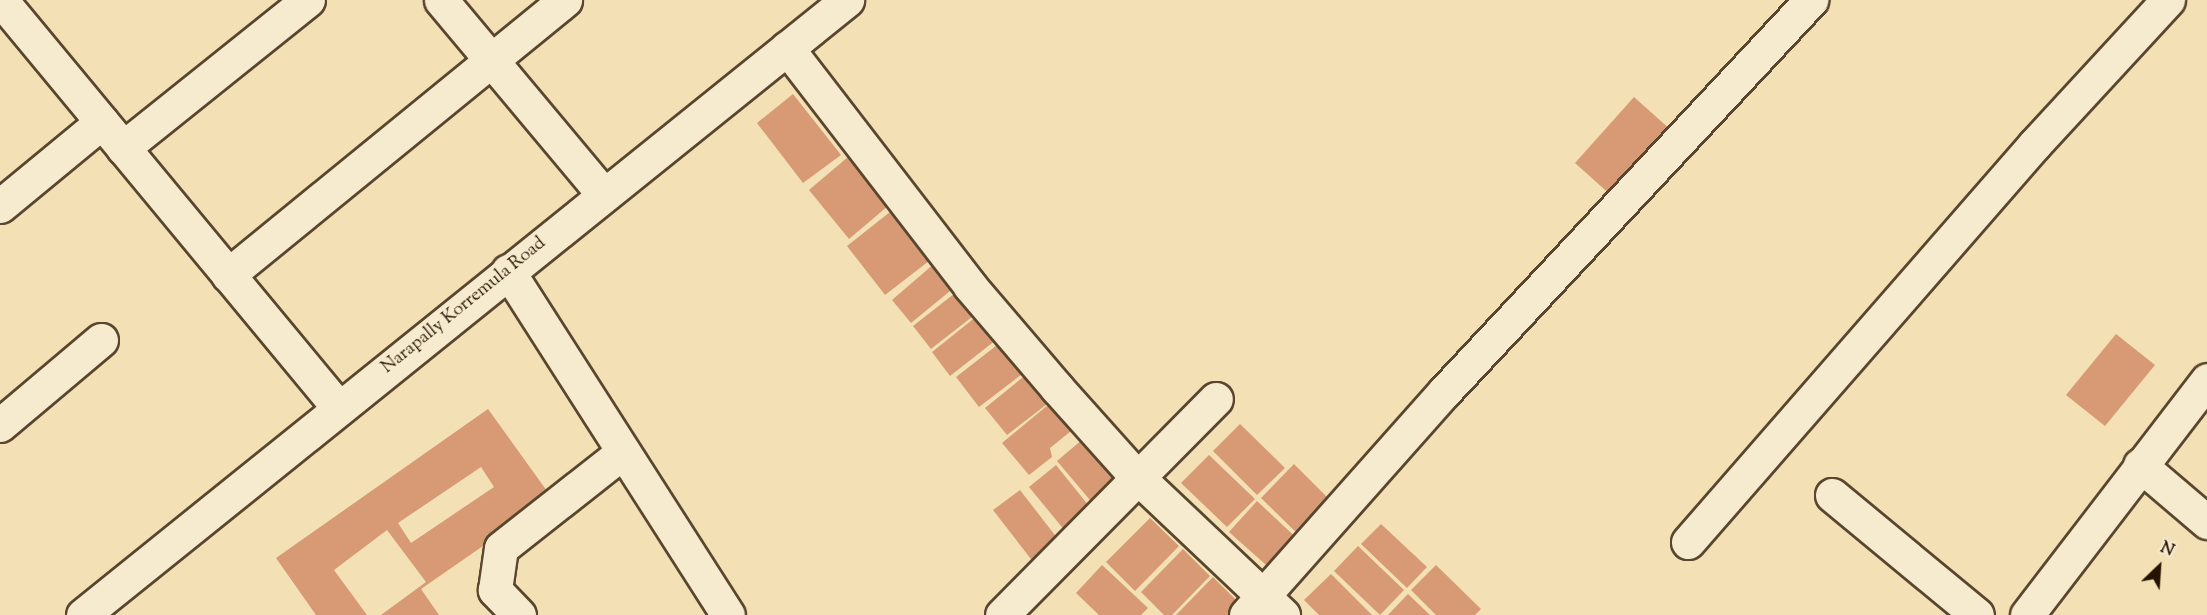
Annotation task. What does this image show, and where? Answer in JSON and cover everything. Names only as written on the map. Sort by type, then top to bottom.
[{"type":"street","points":[[123,148],[308,0]]},
{"type":"street","points":[[441,0],[604,195]]},
{"type":"street","points":[[228,274],[493,62],[565,0]]},
{"type":"street","name":"Narapally Korremula Road","points":[[83,615],[338,407],[847,0]]},
{"type":"street","points":[[787,48],[970,286],[1139,478],[1264,609],[1444,391],[1811,0]]},
{"type":"street","points":[[1688,542],[2035,144],[2168,0]]},
{"type":"street","points":[[17,6],[102,122],[338,407]]},
{"type":"street","points":[[0,206],[102,122]]},
{"type":"street","points":[[508,272],[728,615]]},
{"type":"street","points":[[0,425],[101,340]]},
{"type":"street","points":[[2027,615],[2207,380]]},
{"type":"street","points":[[1002,615],[1216,399]]},
{"type":"street","points":[[519,615],[495,590],[501,548],[623,452]]},
{"type":"street","points":[[2140,465],[2207,522]]},
{"type":"street","points":[[1832,495],[1977,615]]},
{"type":"building","points":[[793,94],[841,155],[803,183],[757,123]]},
{"type":"building","points":[[1634,97],[1672,131],[1613,197],[1575,163]]},
{"type":"building","points":[[848,157],[888,206],[849,239],[809,190]]},
{"type":"building","points":[[890,212],[929,261],[885,295],[847,246]]},
{"type":"building","points":[[935,263],[955,287],[911,323],[892,300]]},
{"type":"building","points":[[959,290],[977,313],[931,349],[913,326]]},
{"type":"building","points":[[977,316],[996,340],[950,376],[932,352]]},
{"type":"building","points":[[2116,334],[2155,365],[2105,426],[2066,395]]},
{"type":"building","points":[[1001,342],[1025,372],[979,407],[956,377]]},
{"type":"building","points":[[1028,373],[1051,401],[1007,435],[985,408]]},
{"type":"building","points":[[1054,400],[1076,427],[1050,448],[1052,457],[1029,475],[1002,443]]},
{"type":"building","points":[[488,409],[552,498],[421,589],[439,615],[381,615],[426,582],[387,530],[334,570],[367,615],[316,615],[276,558]],"holes":[[[481,467],[494,487],[411,543],[398,523]]]},
{"type":"building","points":[[1240,424],[1285,468],[1257,495],[1213,451]]},
{"type":"building","points":[[1083,439],[1121,484],[1095,506],[1057,461]]},
{"type":"building","points":[[1209,455],[1255,499],[1227,527],[1181,483]]},
{"type":"building","points":[[1294,464],[1337,507],[1304,540],[1261,498]]},
{"type":"building","points":[[1056,465],[1093,511],[1066,532],[1029,487]]},
{"type":"building","points":[[1020,490],[1061,543],[1034,563],[993,510]]},
{"type":"building","points":[[1257,501],[1302,543],[1275,573],[1229,532]]},
{"type":"building","points":[[1150,518],[1179,546],[1135,591],[1106,562]]},
{"type":"building","points":[[1381,524],[1427,567],[1407,588],[1361,544]]},
{"type":"building","points":[[1358,546],[1404,590],[1380,615],[1334,571]]},
{"type":"building","points":[[1183,549],[1210,576],[1172,615],[1164,615],[1141,592]]},
{"type":"building","points":[[1102,565],[1148,608],[1141,615],[1099,615],[1076,593]]},
{"type":"building","points":[[1436,565],[1481,609],[1475,615],[1436,615],[1411,590]]},
{"type":"building","points":[[1331,574],[1372,615],[1319,615],[1304,600]]},
{"type":"building","points":[[1213,577],[1240,604],[1229,615],[1176,615]]},
{"type":"building","points":[[1408,594],[1430,615],[1388,615]]}]
